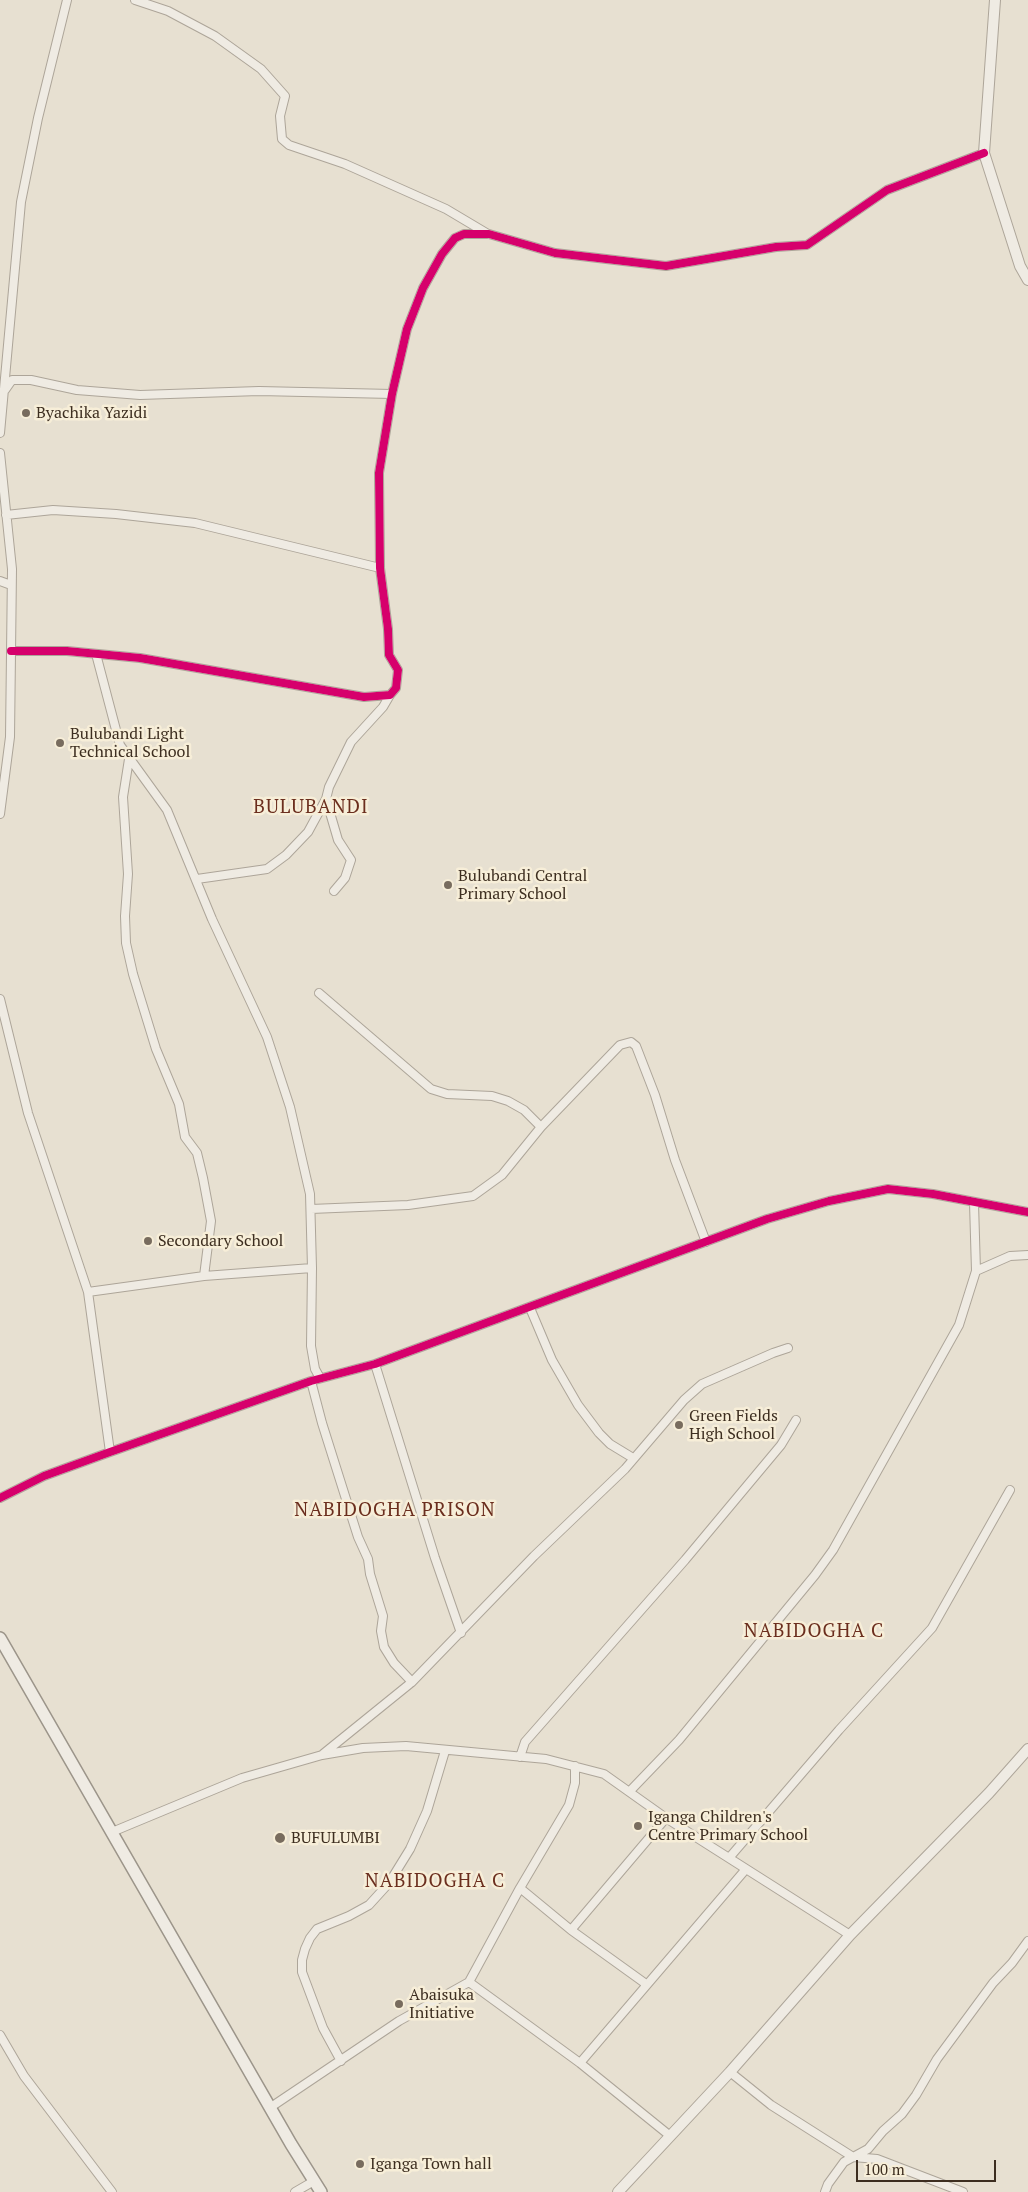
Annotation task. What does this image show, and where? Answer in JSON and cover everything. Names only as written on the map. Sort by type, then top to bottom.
[{"type":"main road","points":[[0,1638],[321,2192]]},
{"type":"street","points":[[0,433],[21,202],[40,108],[67,0]]},
{"type":"street","points":[[135,0],[168,11],[215,36],[261,69],[285,96],[280,116],[282,139],[289,145],[345,164],[404,190],[446,209],[489,234],[555,253],[666,266],[776,247],[808,245],[886,190],[984,153]]},
{"type":"street","points":[[995,0],[984,153],[1020,266],[1028,280]]},
{"type":"street","points":[[197,879],[267,869],[286,855],[308,832],[326,800],[333,778],[350,742],[383,708],[396,688],[398,670],[389,656],[388,629],[380,568],[379,472],[392,394],[407,328],[423,288],[442,254],[455,238],[464,234],[489,234]]},
{"type":"street","points":[[4,392],[12,380],[31,380],[77,390],[140,395],[260,391],[392,394]]},
{"type":"street","points":[[0,453],[11,585],[10,737],[0,814]]},
{"type":"street","points":[[6,515],[53,510],[116,514],[196,523],[380,568]]},
{"type":"street","points":[[0,581],[11,585]]},
{"type":"street","points":[[11,651],[67,651],[140,658],[364,697],[390,695]]},
{"type":"street","points":[[96,654],[120,745],[166,810],[197,879],[212,919],[267,1037],[290,1107],[310,1194],[312,1268],[311,1346],[315,1369],[320,1378]]},
{"type":"street","points":[[129,758],[123,797],[128,874],[125,916],[126,943],[133,974],[156,1049],[179,1104],[185,1137],[197,1153],[204,1178],[211,1221],[204,1276]]},
{"type":"street","points":[[326,800],[338,840],[351,860],[345,878],[334,891]]},
{"type":"street","points":[[319,993],[431,1090],[447,1094],[492,1096],[508,1101],[524,1110],[541,1127]]},
{"type":"street","points":[[0,999],[28,1113],[88,1292],[110,1452]]},
{"type":"street","points":[[310,1209],[408,1205],[473,1196],[502,1175],[541,1127],[620,1045],[632,1042],[636,1046],[655,1095],[675,1160],[706,1242]]},
{"type":"street","points":[[0,1498],[44,1476],[110,1452],[311,1380],[376,1364],[767,1219],[829,1201],[888,1189],[933,1194],[1028,1212]]},
{"type":"street","points":[[630,1791],[679,1740],[748,1654],[815,1576],[833,1550],[959,1325],[976,1272],[974,1203]]},
{"type":"street","points":[[976,1272],[1010,1256],[1028,1255]]},
{"type":"street","points":[[88,1292],[204,1276],[312,1268]]},
{"type":"street","points":[[530,1308],[552,1360],[578,1405],[599,1433],[610,1444],[633,1458]]},
{"type":"street","points":[[322,1755],[370,1718],[412,1682],[534,1556],[625,1469],[684,1400],[702,1384],[773,1352],[788,1348]]},
{"type":"street","points":[[376,1364],[432,1549],[461,1633]]},
{"type":"street","points":[[311,1380],[358,1537],[368,1559],[370,1574],[383,1616],[381,1631],[384,1647],[394,1663],[412,1682]]},
{"type":"street","points":[[520,1757],[526,1742],[775,1453],[796,1420]]},
{"type":"street","points":[[729,1858],[839,1730],[932,1628],[1010,1490]]},
{"type":"street","points":[[112,1832],[242,1778],[322,1755],[363,1748],[406,1746],[546,1759],[604,1774],[666,1818],[850,1935]]},
{"type":"street","points":[[618,2192],[669,2135],[730,2072],[850,1935],[989,1793],[1028,1749]]},
{"type":"street","points":[[341,2061],[323,2028],[302,1972],[302,1960],[305,1949],[317,1929],[349,1916],[369,1905],[389,1883],[410,1849],[427,1812],[445,1751]]},
{"type":"street","points":[[271,2107],[399,2021],[469,1982],[520,1888],[569,1805],[575,1783],[575,1766]]},
{"type":"street","points":[[571,1930],[666,1818]]},
{"type":"street","points":[[580,2063],[746,1869]]},
{"type":"street","points":[[520,1888],[571,1930],[646,1984]]},
{"type":"street","points":[[825,2192],[828,2184],[844,2162],[868,2149],[883,2131],[902,2114],[916,2095],[937,2059],[993,1983],[1012,1963],[1028,1941]]},
{"type":"street","points":[[469,1982],[580,2063],[669,2135]]},
{"type":"street","points":[[0,2035],[24,2076],[112,2192]]},
{"type":"street","points":[[730,2072],[771,2105],[853,2157],[884,2161],[963,2192]]},
{"type":"street","points":[[296,2192],[314,2181]]},
{"type":"cycle path","points":[[11,651],[67,651],[140,658],[364,697],[390,695],[396,688],[398,670],[389,655],[388,629],[380,568],[379,473],[392,394],[407,329],[423,288],[442,254],[455,238],[464,234],[489,234],[555,253],[666,266],[776,247],[807,245],[887,190],[984,153]]},
{"type":"cycle path","points":[[0,1498],[44,1476],[110,1452],[311,1381],[375,1364],[767,1219],[829,1201],[888,1189],[933,1194],[1028,1212]]},
{"type":"place","name":"Byachika Yazidi","points":[[26,413]]},
{"type":"place","name":"Bulubandi Light Technical School","points":[[60,743]]},
{"type":"place","name":"Bulubandi Central Primary School","points":[[448,885]]},
{"type":"place","name":"Secondary School","points":[[148,1241]]},
{"type":"place","name":"Green Fields High School","points":[[679,1425]]},
{"type":"place","name":"Iganga Children's Centre Primary School","points":[[638,1826]]},
{"type":"place","name":"BUFULUMBI","points":[[280,1838]]},
{"type":"place","name":"Abaisuka Initiative","points":[[399,2004]]},
{"type":"place","name":"Iganga Town hall","points":[[360,2164]]},
{"type":"district","name":"BULUBANDI","points":[[311,808]]},
{"type":"district","name":"NABIDOGHA PRISON","points":[[395,1511]]},
{"type":"district","name":"NABIDOGHA C","points":[[814,1632]]},
{"type":"district","name":"NABIDOGHA C","points":[[435,1882]]}]
